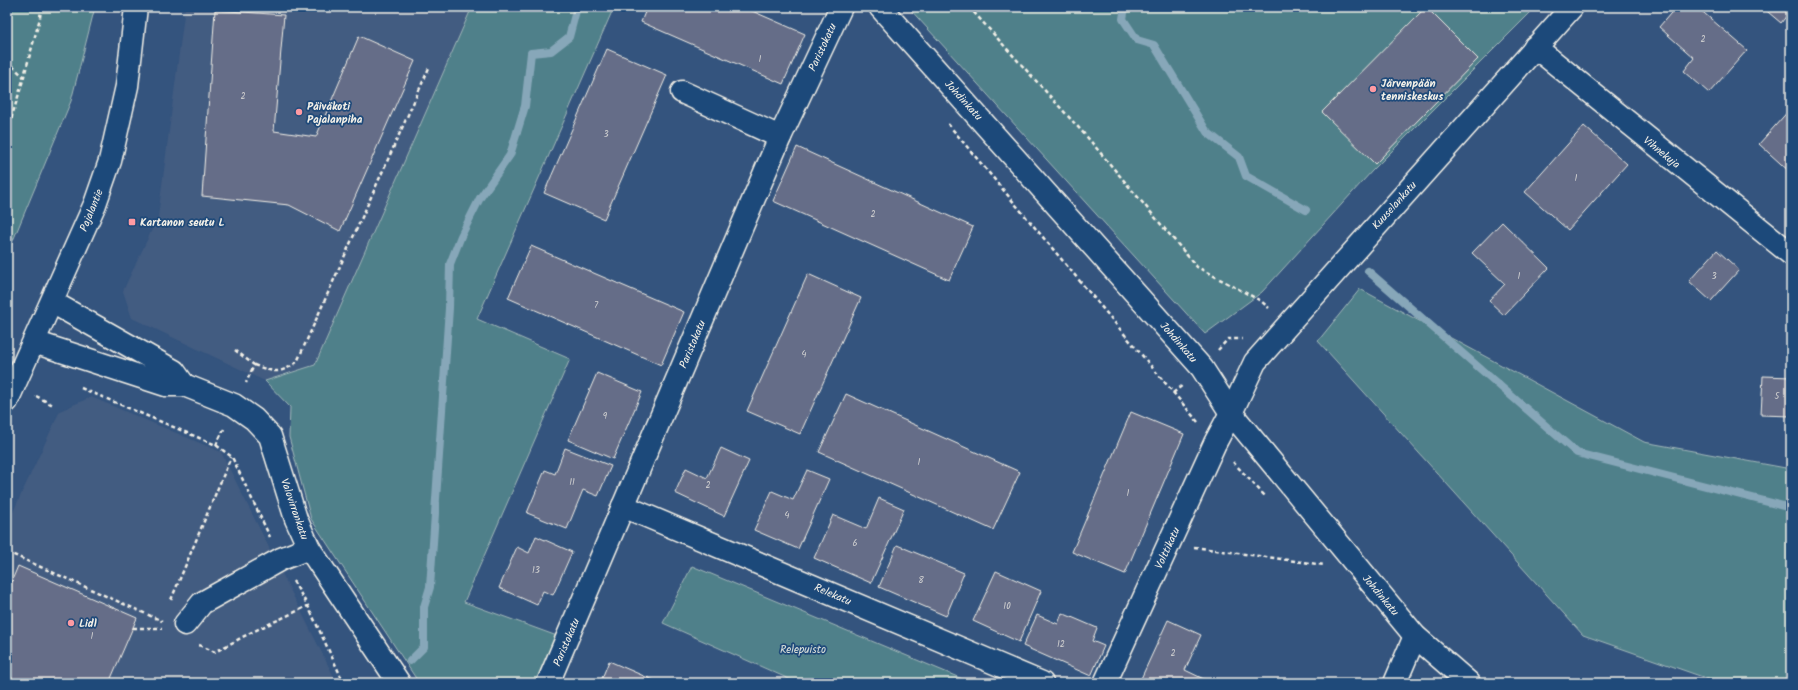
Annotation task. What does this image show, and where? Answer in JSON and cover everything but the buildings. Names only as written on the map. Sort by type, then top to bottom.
[{"type":"street","name":"Pajalantie","points":[[7,401],[95,204],[110,161],[127,86],[136,7]]},
{"type":"street","name":"Paristokatu","points":[[548,683],[780,137],[841,7]]},
{"type":"street","name":"Johdinkatu","points":[[880,7],[1202,368],[1231,413],[1416,636],[1469,683]]},
{"type":"street","name":"Kuuselankatu","points":[[1231,413],[1255,362],[1572,7]]},
{"type":"street","name":"Vihnekuja","points":[[1535,47],[1791,254]]},
{"type":"street","points":[[682,92],[780,137]]},
{"type":"street","name":"Valovirrankatu","points":[[52,302],[174,371],[184,385]]},
{"type":"street","name":"Valovirrankatu","points":[[34,342],[166,385],[184,385],[234,405],[254,419],[270,436],[296,519],[309,548],[399,683]]},
{"type":"street","name":"Volttikatu","points":[[1105,683],[1215,444],[1231,413]]},
{"type":"street","name":"Relekatu","points":[[623,506],[1042,683]]},
{"type":"street","points":[[182,632],[202,603],[281,559],[309,548]]},
{"type":"street","points":[[1396,683],[1416,636]]},
{"type":"path","points":[[7,132],[40,18],[40,7]]},
{"type":"path","points":[[969,7],[1087,137],[1197,267],[1261,301],[1274,313]]},
{"type":"path","points":[[7,62],[24,77]]},
{"type":"path","points":[[254,365],[274,372],[286,370],[297,362],[429,68]]},
{"type":"path","points":[[948,124],[1215,444],[1268,499]]},
{"type":"path","points":[[81,388],[216,445],[232,457],[281,559],[308,606],[344,683]]},
{"type":"path","points":[[168,606],[232,457]]},
{"type":"path","points":[[1169,544],[1330,566],[1325,560]]},
{"type":"path","points":[[7,552],[162,620]]},
{"type":"path","points":[[133,628],[159,627],[182,632],[215,652],[250,633],[308,606]]},
{"type":"path","points":[[159,627],[165,614]]},
{"type":"shaded area","name":"Päiväkoti Pajalanpiha","points":[[185,7],[472,7],[315,365],[265,381],[132,318],[123,291],[158,217]]},
{"type":"shaded area","points":[[91,397],[221,452],[337,683],[7,683],[7,525],[60,411]]},
{"type":"green space","points":[[7,7],[95,7],[71,101],[7,255]]},
{"type":"green space","points":[[472,7],[614,7],[477,319],[570,359],[464,602],[557,636],[537,683],[419,683],[311,519],[289,437],[290,407],[265,381],[315,365]]},
{"type":"green space","points":[[908,7],[1536,7],[1372,171],[1262,292],[1205,334]]},
{"type":"green space","points":[[1360,289],[1644,442],[1791,469],[1791,683],[1720,683],[1583,635],[1318,341]]},
{"type":"green space","name":"Relepuisto","points":[[692,566],[972,683],[798,683],[663,623]]},
{"type":"waterway","points":[[410,661],[424,647],[424,607],[430,587],[449,308],[450,264],[461,236],[480,198],[510,155],[525,106],[531,53],[551,51],[569,37],[577,7]]},
{"type":"waterway","points":[[1125,7],[1123,19],[1137,40],[1154,45],[1207,132],[1239,157],[1246,176],[1306,210]]},
{"type":"waterway","points":[[1368,271],[1577,453],[1791,508]]},
{"type":"place","name":"Järvenpään tenniskeskus","points":[[1373,89]]},
{"type":"place","name":"Päiväkoti Pajalanpiha","points":[[299,112]]},
{"type":"place","name":"Kartanon seutu L","points":[[132,222]]},
{"type":"place","name":"Lidl","points":[[71,623]]}]
